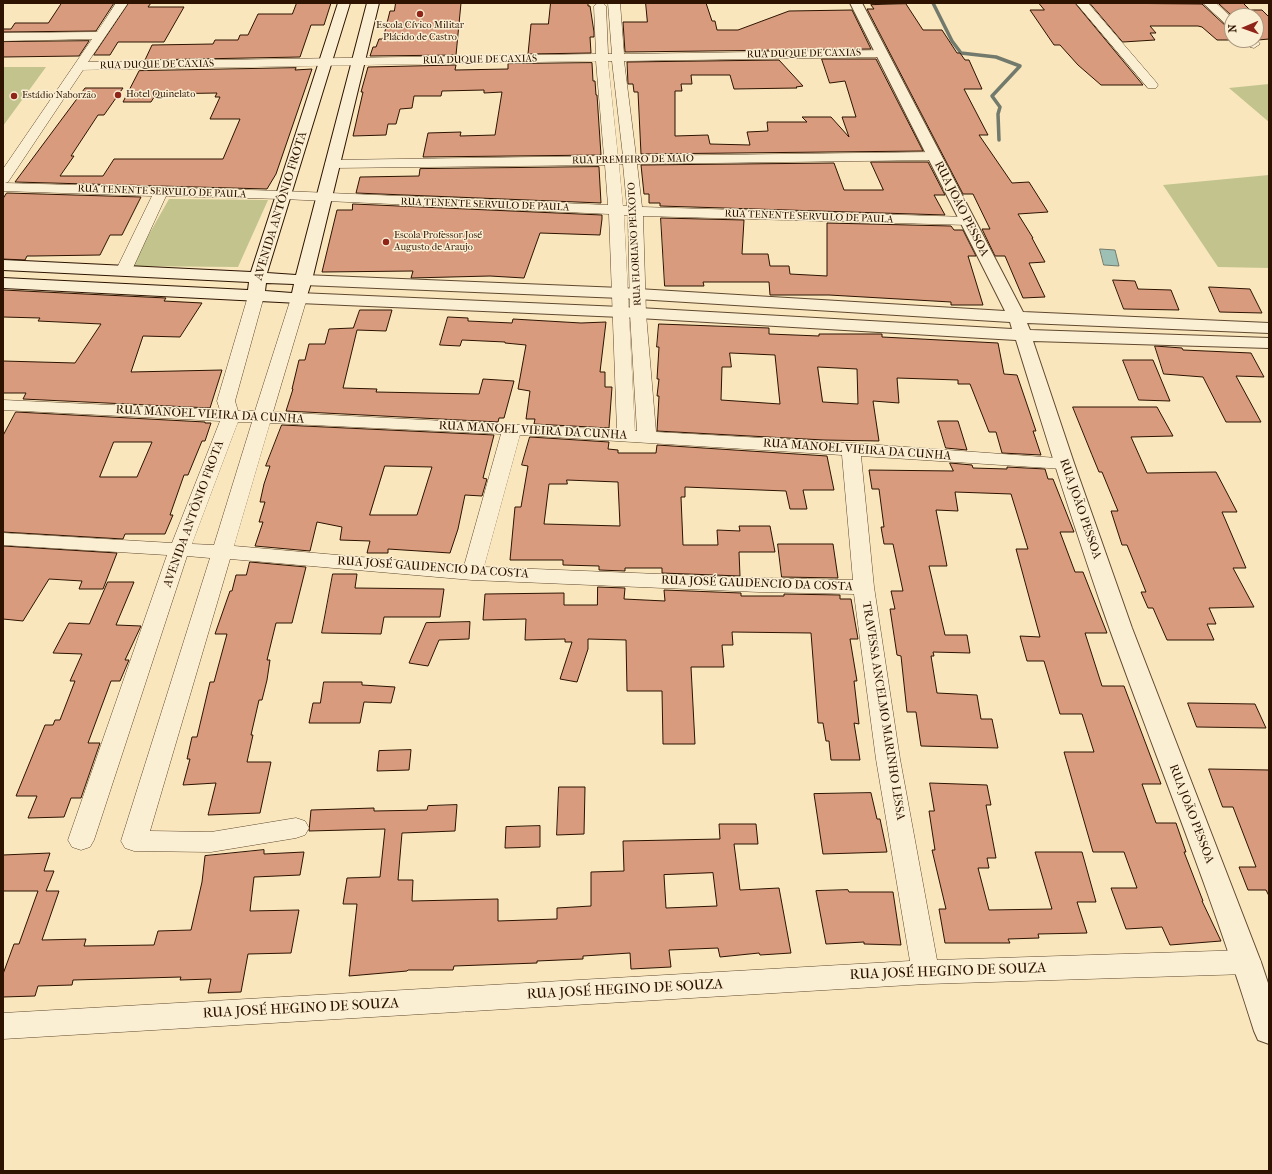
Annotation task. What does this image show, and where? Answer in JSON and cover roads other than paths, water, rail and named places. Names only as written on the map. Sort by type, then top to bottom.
[{"type":"street","points":[[3,178],[122,3]]},
{"type":"street","name":"AVENIDA ANTÔNIO FROTA","points":[[81,840],[179,551],[231,415],[226,400],[256,296],[258,277],[344,3]]},
{"type":"street","points":[[296,828],[211,842],[134,841],[264,418],[299,298],[373,3]]},
{"type":"street","name":"RUA FLORIANO PEIXOTO","points":[[600,3],[602,58],[613,160],[616,210],[629,294],[630,313],[647,438]]},
{"type":"street","name":"RUA FLORIANO PEIXOTO","points":[[614,3],[618,58],[630,160],[634,211],[629,294]]},
{"type":"street","name":"RUA JOÃO PESSOA","points":[[856,3],[1020,326],[1064,463],[1121,628],[1247,962],[1269,1031]]},
{"type":"street","points":[[1082,3],[1152,85]]},
{"type":"street","points":[[1209,3],[1224,17]]},
{"type":"street","points":[[3,37],[100,35]]},
{"type":"street","name":"RUA DUQUE DE CAXIAS","points":[[80,66],[881,53]]},
{"type":"street","name":"RUA PREMEIRO DE MAIO","points":[[332,164],[934,156]]},
{"type":"street","name":"RUA TENENTE SERVULO DE PAULA","points":[[3,186],[160,193],[283,195],[634,211],[968,221]]},
{"type":"street","points":[[124,270],[160,193]]},
{"type":"street","points":[[3,265],[629,294],[1020,326],[1269,343]]},
{"type":"street","points":[[3,283],[630,313],[1020,326],[1269,328]]},
{"type":"street","name":"RUA FLORIANO PEIXOTO","points":[[626,437],[630,313]]},
{"type":"street","name":"RUA MANOEL VIEIRA DA CUNHA","points":[[3,404],[512,429],[1064,463]]},
{"type":"street","points":[[472,573],[512,429]]},
{"type":"street","name":"TRAVESSA ANCELMO MARINHO LESSA","points":[[851,449],[864,587],[888,759],[926,972]]},
{"type":"street","name":"RUA JOSÉ GAUDENCIO DA COSTA","points":[[3,539],[179,551],[222,552],[472,573],[759,585],[864,587]]},
{"type":"street","name":"RUA JOSÉ HEGINO DE SOUZA","points":[[3,1026],[926,972],[1247,962]]},
{"type":"water","points":[[1100,249],[1115,250],[1119,266],[1104,265]]},
{"type":"waterway","points":[[933,3],[952,41],[961,53],[996,57],[1020,66],[992,96],[1000,107],[998,114],[999,140]]},
{"type":"place","name":"Escola Cívico Militar Plácido de Castro","points":[[420,14]]},
{"type":"place","name":"Hotel Quinelato","points":[[118,95]]},
{"type":"place","name":"Estádio Naborzão","points":[[14,96]]},
{"type":"place","name":"Escola Professor José Augusto de Araujo","points":[[386,242]]}]
